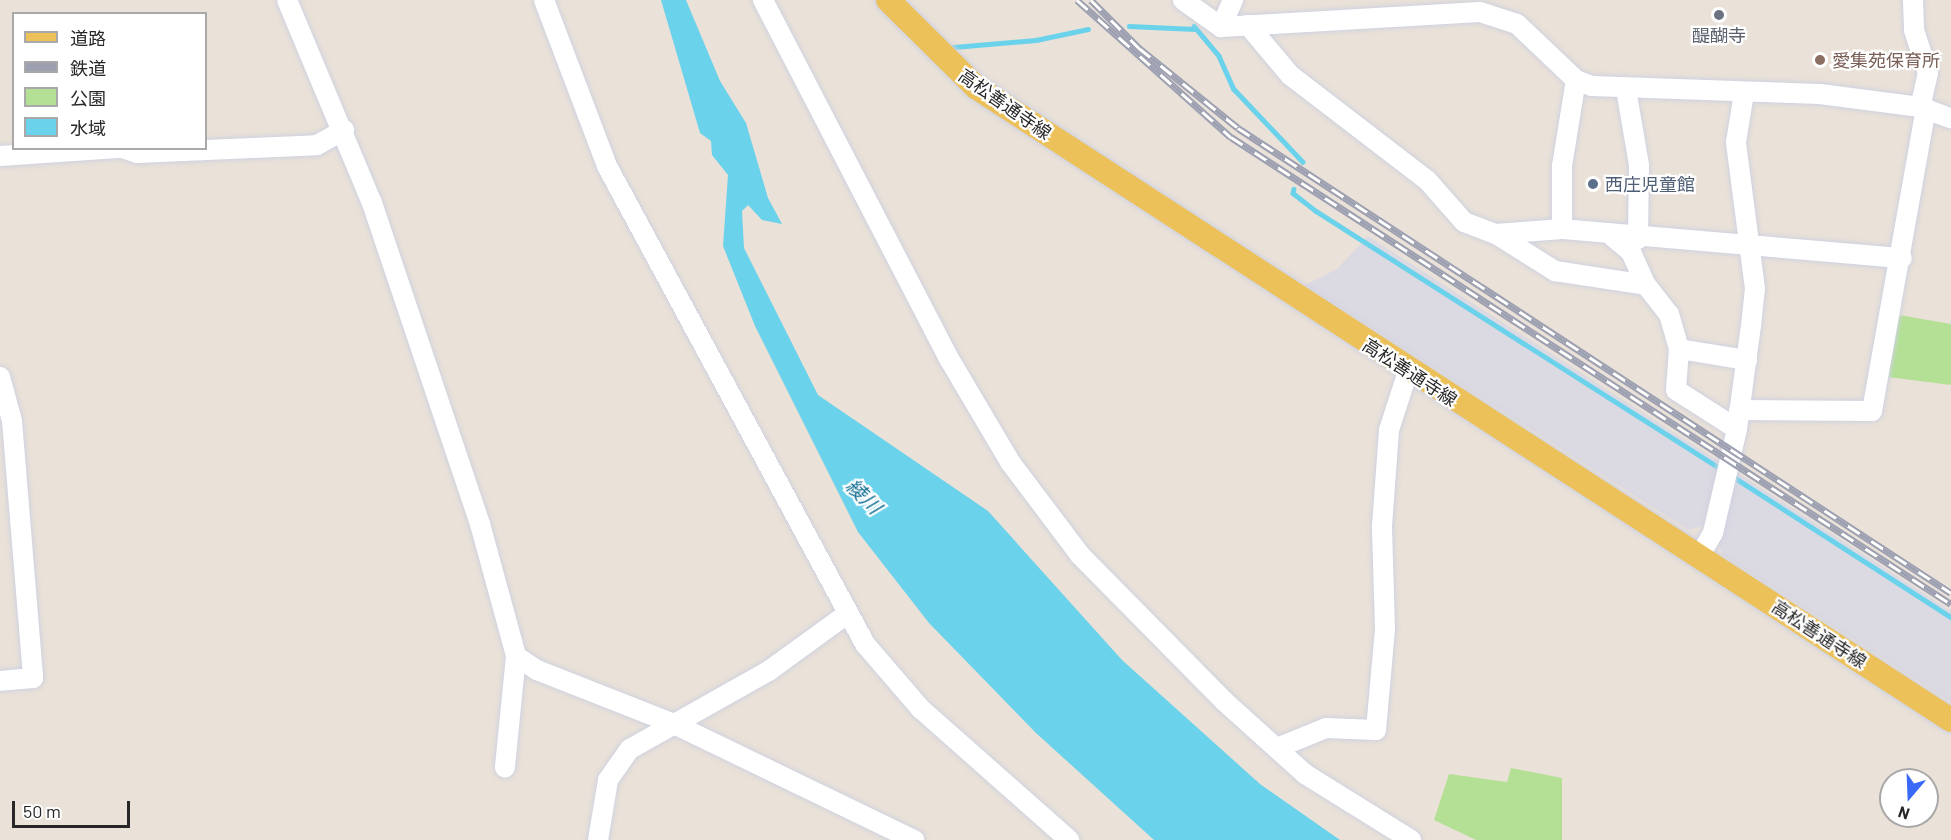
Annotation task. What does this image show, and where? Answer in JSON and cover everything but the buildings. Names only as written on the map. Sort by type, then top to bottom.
[{"type":"main road","name":"高松善通寺線","points":[[888,0],[977,88],[1408,370],[1951,720]]},
{"type":"street","points":[[287,0],[344,130],[456,449],[516,656],[505,767]]},
{"type":"street","points":[[544,0],[607,166],[847,614],[898,686],[1069,840]]},
{"type":"street","points":[[763,0],[942,347],[1010,462],[1080,555],[1277,748],[1346,803],[1412,840]]},
{"type":"street","points":[[1184,0],[1221,27],[1480,12],[1516,24],[1576,80],[1626,89],[1820,93],[1923,107],[1951,118]]},
{"type":"street","points":[[1221,27],[1233,0]]},
{"type":"street","points":[[1612,236],[1631,252],[1647,285],[1670,314],[1679,349],[1676,390],[1738,419],[1872,411],[1902,258],[1928,73],[1914,30],[1913,0]]},
{"type":"street","points":[[1248,25],[1290,75],[1427,180],[1464,222],[1496,234],[1555,271],[1647,285]]},
{"type":"street","points":[[1562,229],[1562,166],[1576,80]]},
{"type":"street","points":[[1626,89],[1639,165],[1638,239]]},
{"type":"street","points":[[1699,557],[1713,533],[1727,472],[1738,419],[1755,289],[1736,142],[1744,93]]},
{"type":"street","points":[[207,150],[317,145],[344,130]]},
{"type":"street","points":[[0,156],[90,150]]},
{"type":"street","points":[[127,150],[137,153],[204,150]]},
{"type":"street","points":[[1496,234],[1562,229],[1638,239],[1748,241],[1902,258]]},
{"type":"street","points":[[1679,349],[1747,360]]},
{"type":"street","points":[[1277,748],[1326,728],[1376,730],[1385,629],[1382,526],[1389,430],[1408,370]]},
{"type":"street","points":[[0,377],[12,421],[33,678],[0,681]]},
{"type":"street","points":[[598,840],[603,797],[617,764],[630,749],[770,670],[847,614]]},
{"type":"street","points":[[516,656],[537,670],[674,724],[914,840]]},
{"type":"shaded area","points":[[1368,236],[1720,462],[1703,526],[1689,530],[1305,285],[1337,269]]},
{"type":"shaded area","points":[[1735,471],[1951,611],[1951,702],[1722,554],[1717,536]]},
{"type":"green space","points":[[1899,315],[1951,324],[1951,385],[1888,377]]},
{"type":"green space","points":[[1511,768],[1562,778],[1562,840],[1476,840],[1434,820],[1449,774],[1507,782]]},
{"type":"water","name":"綾川","points":[[661,0],[686,0],[720,81],[746,123],[768,198],[782,224],[762,220],[748,205],[742,211],[744,248],[818,395],[988,511],[1122,660],[1260,784],[1340,840],[1154,840],[1036,733],[929,623],[858,532],[755,326],[723,246],[728,175],[712,155],[711,141],[700,133]]},
{"type":"waterway","points":[[1129,26],[1195,29]]},
{"type":"waterway","points":[[1194,26],[1219,56],[1234,89],[1303,162]]},
{"type":"waterway","points":[[954,47],[1036,40],[1088,29]]},
{"type":"waterway","points":[[1294,189],[1293,193],[1316,211],[1722,470]]},
{"type":"waterway","points":[[1732,476],[1951,617]]},
{"type":"railway","points":[[1077,0],[1231,137],[1951,604]]},
{"type":"railway","points":[[1091,0],[1139,48],[1238,128],[1951,593]]},
{"type":"place","name":"醍醐寺","points":[[1719,15]]},
{"type":"place","name":"愛集苑保育所","points":[[1820,60]]},
{"type":"place","name":"西庄児童館","points":[[1593,184]]}]
